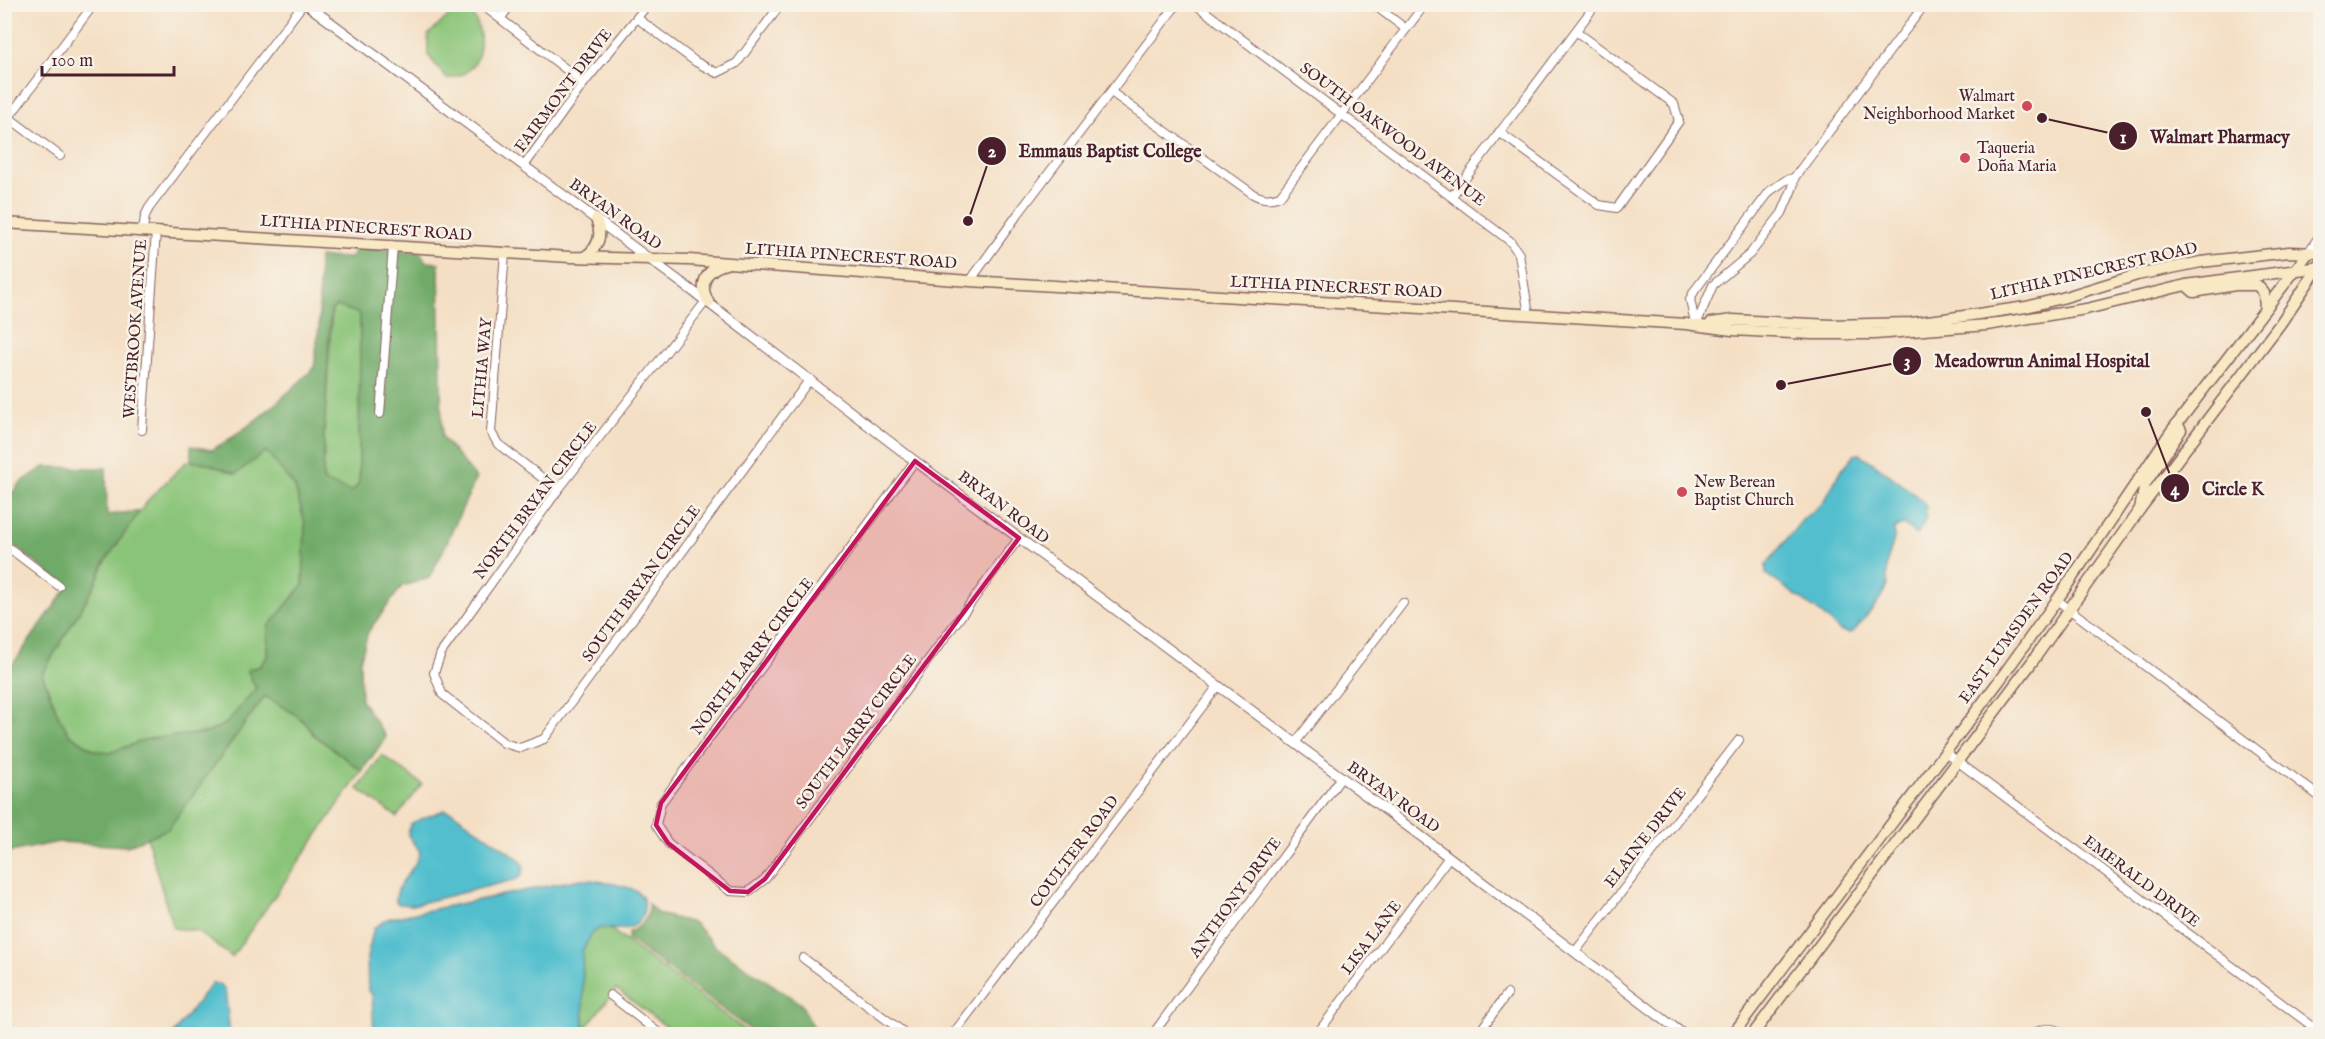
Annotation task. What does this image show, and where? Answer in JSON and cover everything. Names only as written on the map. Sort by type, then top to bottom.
[{"type":"main road","points":[[584,257],[593,250],[598,242],[600,231],[596,219]]},
{"type":"main road","name":"LITHIA PINECREST ROAD","points":[[4,223],[505,253],[729,263],[970,281],[1812,334],[1875,334],[2005,323],[2086,309],[2186,285],[2320,269]]},
{"type":"main road","name":"LITHIA PINECREST ROAD","points":[[1696,325],[1733,320],[1831,325],[1911,323],[1989,313],[2062,298],[2137,276],[2201,262],[2289,252],[2320,253]]},
{"type":"main road","name":"EAST LUMSDEN ROAD","points":[[1733,1035],[2057,600],[2177,424],[2309,252]]},
{"type":"main road","points":[[707,302],[703,291],[704,279],[715,267],[729,263]]},
{"type":"main road","name":"EAST LUMSDEN ROAD","points":[[1753,1035],[2032,662],[2140,509],[2320,269]]},
{"type":"main road","points":[[2186,285],[2194,292],[2235,285],[2257,285],[2264,293],[2265,309]]},
{"type":"main road","points":[[1812,334],[1819,326],[1831,325]]},
{"type":"main road","points":[[2140,509],[2145,483],[2181,430],[2177,424]]},
{"type":"street","points":[[60,156],[7,116],[94,4]]},
{"type":"street","name":"BRYAN ROAD","points":[[304,4],[650,259],[915,461],[1449,857],[1683,1035]]},
{"type":"street","name":"WESTBROOK AVENUE","points":[[143,230],[149,208],[304,4]]},
{"type":"street","points":[[481,4],[584,83]]},
{"type":"street","points":[[501,18],[511,4]]},
{"type":"street","name":"FAIRMONT DRIVE","points":[[524,166],[584,83],[648,4]]},
{"type":"street","points":[[637,18],[696,62],[717,73],[737,63],[781,4]]},
{"type":"street","points":[[970,281],[1177,4]]},
{"type":"street","name":"SOUTH OAKWOOD AVENUE","points":[[1195,4],[1510,241],[1519,254],[1529,315]]},
{"type":"street","points":[[1373,4],[1406,29]]},
{"type":"street","points":[[1111,92],[1253,195],[1263,199],[1280,196],[1425,4]]},
{"type":"street","points":[[1452,196],[1596,4]]},
{"type":"street","points":[[1696,325],[1713,285],[1750,254],[1782,213],[1793,187],[1794,178],[1925,4]]},
{"type":"street","points":[[1499,132],[1599,205],[1617,208],[1679,121],[1674,104],[1577,32]]},
{"type":"street","points":[[1696,325],[1690,299],[1695,290],[1770,191],[1786,180],[1794,178]]},
{"type":"street","name":"WESTBROOK AVENUE","points":[[142,430],[156,231]]},
{"type":"street","name":"EAST LUMSDEN ROAD","points":[[2309,252],[2320,236]]},
{"type":"street","points":[[380,414],[393,246]]},
{"type":"street","name":"LITHIA WAY","points":[[505,253],[491,432],[498,444],[558,490]]},
{"type":"street","name":"NORTH BRYAN CIRCLE","points":[[474,718],[442,694],[434,673],[441,652],[558,490],[707,302]]},
{"type":"street","name":"SOUTH BRYAN CIRCLE","points":[[474,718],[504,743],[520,748],[544,739],[810,379]]},
{"type":"street","name":"NORTH LARRY CIRCLE","points":[[699,867],[668,843],[656,825],[661,803],[915,461]]},
{"type":"street","name":"SOUTH LARRY CIRCLE","points":[[699,867],[730,891],[748,892],[765,879],[1019,538]]},
{"type":"street","points":[[4,544],[59,586]]},
{"type":"street","points":[[2057,600],[2320,797]]},
{"type":"street","points":[[1295,743],[1403,603]]},
{"type":"street","name":"COULTER ROAD","points":[[953,1035],[1218,686]]},
{"type":"street","name":"ELAINE DRIVE","points":[[1575,952],[1739,740]]},
{"type":"street","name":"EMERALD DRIVE","points":[[1945,752],[2320,1032]]},
{"type":"street","name":"ANTHONY DRIVE","points":[[1153,1035],[1341,778]]},
{"type":"street","name":"LISA LANE","points":[[1317,1035],[1449,857]]},
{"type":"street","points":[[803,958],[906,1035]]},
{"type":"street","points":[[1478,1035],[1507,994]]},
{"type":"street","points":[[610,995],[660,1035]]},
{"type":"street","points":[[2033,1035],[2045,1028],[2061,1033]]},
{"type":"highlighted area","points":[[915,461],[1019,538],[765,879],[748,892],[730,891],[668,843],[656,825],[661,803]]},
{"type":"green space","points":[[460,5],[474,17],[480,37],[480,48],[472,66],[463,74],[447,79],[428,55],[428,35]]},
{"type":"green space","points":[[355,248],[420,252],[426,262],[439,263],[442,437],[476,478],[429,578],[402,586],[368,632],[360,661],[361,700],[386,737],[362,771],[313,734],[298,717],[265,696],[168,829],[127,846],[59,842],[5,853],[5,675],[67,588],[5,538],[5,502],[20,483],[44,467],[106,468],[107,515],[140,511],[104,563],[94,587],[42,674],[59,717],[69,734],[94,750],[109,753],[147,739],[207,733],[227,723],[256,688],[247,670],[260,666],[267,657],[268,627],[303,585],[305,523],[295,487],[266,451],[236,474],[203,462],[191,462],[191,446],[212,450],[265,412],[314,368],[319,326],[319,257],[351,258]],"holes":[[[337,306],[360,314],[359,483],[354,490],[350,491],[323,481],[331,310]]]},
{"type":"green space","points":[[337,306],[360,314],[359,483],[354,490],[350,491],[323,481],[332,310]]},
{"type":"green space","points":[[266,450],[295,487],[305,523],[305,563],[303,585],[268,627],[267,657],[250,678],[256,688],[227,723],[207,733],[147,739],[109,753],[94,750],[69,734],[59,717],[42,674],[94,587],[104,564],[148,500],[186,462],[203,462],[236,474]]},
{"type":"green space","points":[[265,696],[298,716],[313,734],[362,771],[232,957],[197,931],[173,928],[147,838],[168,829]]},
{"type":"green space","points":[[382,755],[422,784],[397,817],[358,789]]},
{"type":"green space","points":[[648,904],[658,914],[694,923],[716,947],[801,1004],[812,1025],[821,1034],[756,1034],[628,939],[629,932],[641,925],[646,918]]},
{"type":"green space","points":[[600,928],[610,929],[750,1034],[676,1034],[616,989],[584,1030],[582,951],[592,933]]},
{"type":"water","points":[[1859,454],[1915,494],[1925,505],[1926,517],[1916,535],[1904,524],[1894,529],[1894,539],[1887,562],[1887,586],[1878,602],[1853,632],[1847,633],[1839,630],[1822,614],[1766,574],[1766,565],[1803,519],[1823,503],[1840,472],[1854,455]]},
{"type":"water","points":[[444,810],[452,812],[519,859],[524,866],[522,875],[517,879],[412,905],[399,904],[396,902],[399,888],[420,852],[408,835],[411,825]]},
{"type":"water","points":[[581,879],[632,889],[640,895],[644,904],[643,914],[637,923],[625,929],[600,928],[592,933],[582,951],[584,1034],[374,1034],[372,994],[368,991],[367,957],[374,928],[387,919]]},
{"type":"water","points":[[212,983],[221,985],[225,990],[230,1034],[173,1034]]},
{"type":"place","name":"Walmart Neighborhood Market","points":[[2027,106]]},
{"type":"place","name":"Walmart Pharmacy","points":[[2042,118]]},
{"type":"place","name":"Taqueria Doña Maria","points":[[1965,158]]},
{"type":"place","name":"Emmaus Baptist College","points":[[968,221]]},
{"type":"place","name":"Meadowrun Animal Hospital","points":[[1781,385]]},
{"type":"place","name":"Circle K","points":[[2146,412]]},
{"type":"place","name":"New Berean Baptist Church","points":[[1682,492]]}]
